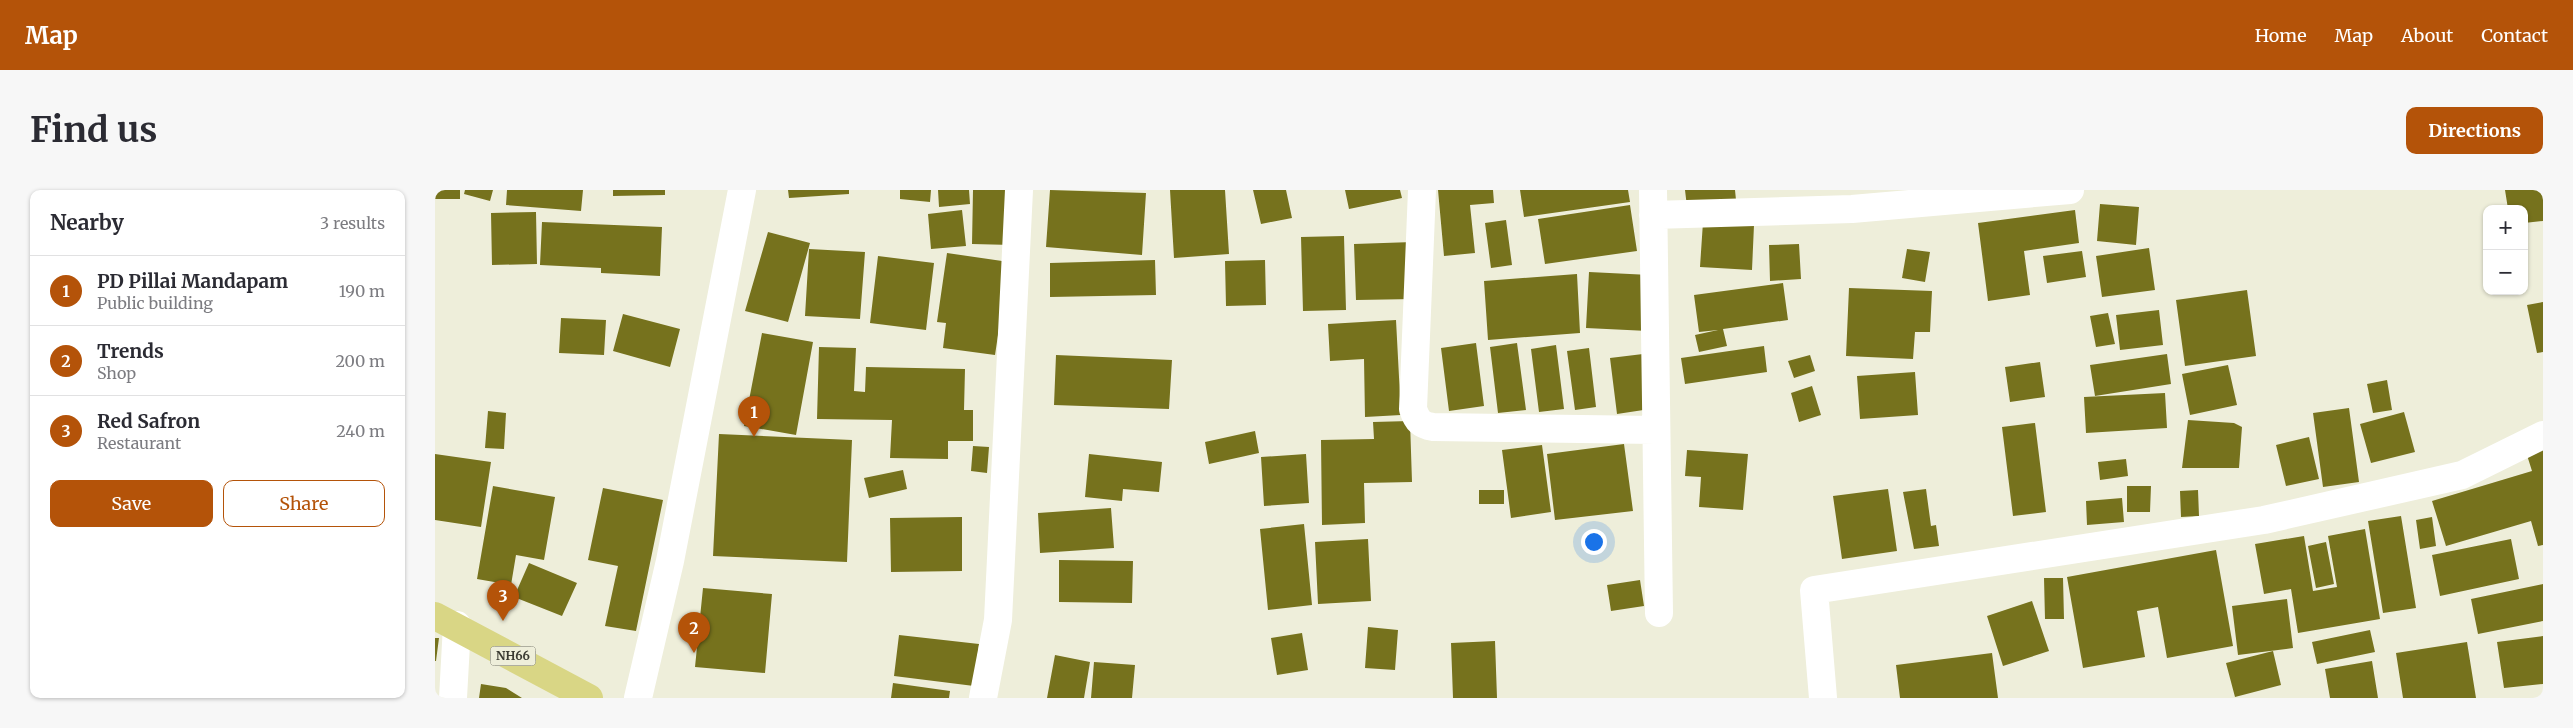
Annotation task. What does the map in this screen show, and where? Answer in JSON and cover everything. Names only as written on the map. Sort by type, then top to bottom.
[{"type":"highway","name":"NH66","points":[[446,620],[589,698]]},
{"type":"street","points":[[638,698],[670,561],[741,190]]},
{"type":"street","points":[[983,698],[998,620],[1019,190]]},
{"type":"street","points":[[1422,190],[1413,409],[1416,419],[1423,425],[1433,427],[1657,430]]},
{"type":"street","points":[[1659,613],[1653,203],[1852,209],[2070,190]]},
{"type":"street","points":[[1823,698],[1814,590],[2265,520],[2462,475],[2543,435]]},
{"type":"street","points":[[446,620],[453,698]]},
{"type":"building","points":[[435,190],[460,190],[460,199],[435,199]]},
{"type":"building","points":[[465,190],[493,190],[490,201],[464,194]]},
{"type":"building","points":[[507,190],[583,190],[581,211],[506,205]]},
{"type":"building","points":[[613,190],[665,190],[665,195],[613,196]]},
{"type":"building","points":[[788,190],[849,190],[849,194],[789,198]]},
{"type":"building","points":[[900,190],[931,190],[930,202],[900,199]]},
{"type":"building","points":[[938,190],[969,190],[970,204],[939,207]]},
{"type":"building","points":[[973,190],[1014,190],[1012,245],[972,244]]},
{"type":"building","points":[[1050,190],[1146,193],[1142,255],[1046,247]]},
{"type":"building","points":[[1170,190],[1225,190],[1229,254],[1174,258]]},
{"type":"building","points":[[1253,190],[1286,190],[1292,218],[1261,224]]},
{"type":"building","points":[[1345,190],[1400,190],[1402,198],[1349,209]]},
{"type":"building","points":[[1438,190],[1493,190],[1494,203],[1470,205],[1475,253],[1444,256]]},
{"type":"building","points":[[1520,190],[1628,190],[1630,202],[1524,217]]},
{"type":"building","points":[[1685,190],[1735,190],[1736,200],[1687,207]]},
{"type":"building","points":[[2505,190],[2543,190],[2543,221],[2528,223],[2528,205],[2507,205]]},
{"type":"building","points":[[2100,204],[2139,207],[2136,245],[2097,241]]},
{"type":"building","points":[[1630,205],[1637,251],[1545,264],[1538,219]]},
{"type":"building","points":[[962,210],[966,246],[931,249],[928,214]]},
{"type":"building","points":[[2075,210],[2079,243],[2024,251],[2030,295],[1988,301],[1978,223]]},
{"type":"building","points":[[536,212],[537,264],[492,265],[491,213]]},
{"type":"building","points":[[1506,220],[1512,265],[1491,268],[1485,223]]},
{"type":"building","points":[[542,222],[662,227],[660,276],[601,273],[601,268],[540,265]]},
{"type":"building","points":[[1703,222],[1754,225],[1752,270],[1700,267]]},
{"type":"building","points":[[768,232],[810,243],[788,322],[745,311]]},
{"type":"building","points":[[1344,236],[1346,310],[1303,311],[1301,237]]},
{"type":"building","points":[[1413,242],[1414,299],[1356,300],[1354,244]]},
{"type":"building","points":[[1799,244],[1801,279],[1770,281],[1769,245]]},
{"type":"building","points":[[2149,248],[2155,290],[2102,297],[2096,256]]},
{"type":"building","points":[[809,249],[865,252],[860,319],[805,316]]},
{"type":"building","points":[[1907,249],[1930,252],[1925,282],[1902,278]]},
{"type":"building","points":[[2082,251],[2086,277],[2047,283],[2043,256]]},
{"type":"building","points":[[947,253],[1009,262],[995,355],[943,348],[946,323],[937,322]]},
{"type":"building","points":[[878,256],[934,263],[926,330],[870,323]]},
{"type":"building","points":[[1155,260],[1156,295],[1050,297],[1050,263]]},
{"type":"building","points":[[1265,260],[1266,305],[1226,306],[1225,261]]},
{"type":"building","points":[[1589,272],[1650,275],[1648,331],[1586,328]]},
{"type":"building","points":[[1577,274],[1580,333],[1488,340],[1484,281]]},
{"type":"building","points":[[1783,283],[1788,320],[1723,329],[1727,346],[1699,352],[1695,335],[1718,330],[1699,332],[1694,295]]},
{"type":"building","points":[[1849,288],[1932,291],[1930,332],[1915,332],[1913,359],[1846,356]]},
{"type":"building","points":[[2247,290],[2256,356],[2185,366],[2176,300]]},
{"type":"building","points":[[2543,302],[2543,352],[2537,353],[2527,305]]},
{"type":"building","points":[[2159,310],[2163,345],[2120,350],[2116,315]]},
{"type":"building","points":[[2108,313],[2115,344],[2096,347],[2090,316]]},
{"type":"building","points":[[623,314],[680,329],[670,367],[613,351]]},
{"type":"building","points":[[561,318],[606,320],[604,355],[559,353]]},
{"type":"building","points":[[1396,320],[1401,415],[1365,417],[1364,359],[1330,361],[1328,324]]},
{"type":"building","points":[[762,333],[813,342],[796,435],[744,426]]},
{"type":"building","points":[[1476,343],[1484,406],[1449,411],[1441,348]]},
{"type":"building","points":[[1517,343],[1526,410],[1498,413],[1490,347]]},
{"type":"building","points":[[1556,345],[1564,409],[1539,412],[1531,349]]},
{"type":"building","points":[[1764,346],[1767,372],[1685,384],[1681,358]]},
{"type":"building","points":[[819,347],[856,348],[854,391],[865,392],[866,367],[965,369],[964,410],[973,410],[973,441],[948,441],[948,459],[890,458],[892,420],[817,419]]},
{"type":"building","points":[[1589,348],[1596,407],[1575,410],[1567,351]]},
{"type":"building","points":[[1643,354],[1650,409],[1617,414],[1610,358]]},
{"type":"building","points":[[2167,354],[2171,384],[2095,396],[2090,365]]},
{"type":"building","points":[[1056,355],[1172,360],[1169,409],[1054,405]]},
{"type":"building","points":[[1810,355],[1815,371],[1794,378],[1788,361]]},
{"type":"building","points":[[2040,362],[2045,397],[2010,402],[2005,367]]},
{"type":"building","points":[[2228,365],[2237,405],[2190,415],[2182,374]]},
{"type":"building","points":[[1915,372],[1918,415],[1860,419],[1857,376]]},
{"type":"building","points":[[2387,380],[2392,410],[2373,413],[2367,384]]},
{"type":"building","points":[[1812,386],[1821,415],[1799,422],[1791,393]]},
{"type":"building","points":[[2165,393],[2167,428],[2086,433],[2084,397]]},
{"type":"building","points":[[2349,408],[2359,482],[2323,487],[2313,413]]},
{"type":"building","points":[[488,411],[506,413],[504,449],[485,448]]},
{"type":"building","points":[[2404,412],[2415,452],[2371,463],[2360,424]]},
{"type":"building","points":[[2188,420],[2234,423],[2242,427],[2239,468],[2182,468]]},
{"type":"building","points":[[1410,421],[1412,482],[1364,483],[1365,523],[1322,525],[1321,440],[1374,439],[1373,422]]},
{"type":"building","points":[[2035,423],[2046,512],[2013,516],[2002,427]]},
{"type":"building","points":[[1255,431],[1259,453],[1209,464],[1205,442]]},
{"type":"building","points":[[719,434],[852,440],[847,562],[713,556]]},
{"type":"building","points":[[2309,437],[2319,479],[2286,486],[2276,445]]},
{"type":"building","points":[[1624,444],[1633,511],[1555,520],[1547,454]]},
{"type":"building","points":[[1542,445],[1551,512],[1511,518],[1502,450]]},
{"type":"building","points":[[973,446],[989,447],[987,473],[971,471]]},
{"type":"building","points":[[2543,447],[2543,545],[2538,546],[2531,521],[2446,546],[2432,501],[2532,471],[2526,452]]},
{"type":"building","points":[[1687,450],[1748,454],[1743,510],[1699,507],[1701,477],[1685,476]]},
{"type":"building","points":[[435,454],[491,462],[481,527],[435,520]]},
{"type":"building","points":[[1089,454],[1162,462],[1159,492],[1123,489],[1122,501],[1085,497]]},
{"type":"building","points":[[1306,454],[1309,503],[1264,506],[1261,457]]},
{"type":"building","points":[[2126,459],[2128,476],[2100,480],[2098,462]]},
{"type":"building","points":[[903,470],[907,489],[869,498],[864,478]]},
{"type":"building","points":[[493,486],[555,497],[544,560],[516,555],[511,585],[477,579]]},
{"type":"building","points":[[2127,486],[2151,486],[2150,512],[2127,512]]},
{"type":"building","points":[[603,488],[663,500],[636,631],[605,626],[618,566],[588,560]]},
{"type":"building","points":[[1888,489],[1897,551],[1842,559],[1833,496]]},
{"type":"building","points":[[1926,489],[1931,526],[1936,525],[1939,546],[1914,549],[1903,492]]},
{"type":"building","points":[[1479,490],[1504,490],[1504,504],[1479,504]]},
{"type":"building","points":[[2198,490],[2199,516],[2181,517],[2180,491]]},
{"type":"building","points":[[2122,498],[2124,522],[2087,525],[2086,501]]},
{"type":"building","points":[[1111,508],[1114,548],[1040,553],[1038,513]]},
{"type":"building","points":[[2401,516],[2416,608],[2383,613],[2368,521]]},
{"type":"building","points":[[962,517],[962,571],[891,572],[890,518]]},
{"type":"building","points":[[2432,517],[2436,546],[2420,549],[2416,520]]},
{"type":"building","points":[[1304,524],[1312,605],[1268,610],[1260,529]]},
{"type":"building","points":[[2365,529],[2380,619],[2298,633],[2291,589],[2264,594],[2255,544],[2304,536],[2313,591],[2337,587],[2328,536]]},
{"type":"building","points":[[1368,539],[1371,601],[1318,604],[1315,542]]},
{"type":"building","points":[[2511,539],[2519,579],[2440,596],[2432,555]]},
{"type":"building","points":[[2326,542],[2334,584],[2316,588],[2308,546]]},
{"type":"building","points":[[2216,550],[2233,646],[2167,658],[2158,607],[2137,611],[2145,657],[2083,668],[2067,577]]},
{"type":"building","points":[[1059,560],[1133,561],[1132,603],[1059,602]]},
{"type":"building","points":[[529,563],[577,583],[562,616],[514,597]]},
{"type":"building","points":[[2044,578],[2063,578],[2064,619],[2045,619]]},
{"type":"building","points":[[1640,580],[1644,606],[1611,611],[1607,585]]},
{"type":"building","points":[[2543,584],[2543,621],[2478,634],[2471,599]]},
{"type":"building","points":[[703,588],[772,594],[765,673],[695,667]]},
{"type":"building","points":[[2287,599],[2293,648],[2238,655],[2232,606]]},
{"type":"building","points":[[2032,601],[2049,651],[2003,666],[1987,616]]},
{"type":"building","points":[[1368,627],[1398,630],[1395,670],[1365,668]]},
{"type":"building","points":[[2370,630],[2375,652],[2317,664],[2312,642]]},
{"type":"building","points":[[1302,633],[1308,670],[1277,675],[1271,638]]},
{"type":"building","points":[[899,635],[979,644],[974,686],[894,676]]},
{"type":"building","points":[[2543,636],[2543,684],[2504,688],[2497,642]]},
{"type":"building","points":[[435,638],[439,638],[436,661],[435,661]]},
{"type":"building","points":[[1495,641],[1497,698],[1453,698],[1451,643]]},
{"type":"building","points":[[2467,642],[2476,698],[2403,698],[2396,653]]},
{"type":"building","points":[[2273,651],[2281,685],[2235,697],[2226,663]]},
{"type":"building","points":[[1992,653],[1998,698],[1900,698],[1896,665]]},
{"type":"building","points":[[1055,655],[1090,662],[1084,698],[1047,698]]},
{"type":"building","points":[[2372,661],[2378,698],[2330,698],[2325,669]]},
{"type":"building","points":[[1094,662],[1135,665],[1132,698],[1091,698]]},
{"type":"building","points":[[893,683],[950,691],[949,698],[891,698]]},
{"type":"building","points":[[481,684],[506,688],[522,698],[479,698]]},
{"type":"place","name":"PD Pillai Mandapam","points":[[754,437]]},
{"type":"place","name":"Red Safron","points":[[503,621]]},
{"type":"place","name":"Trends","points":[[694,653]]}]
